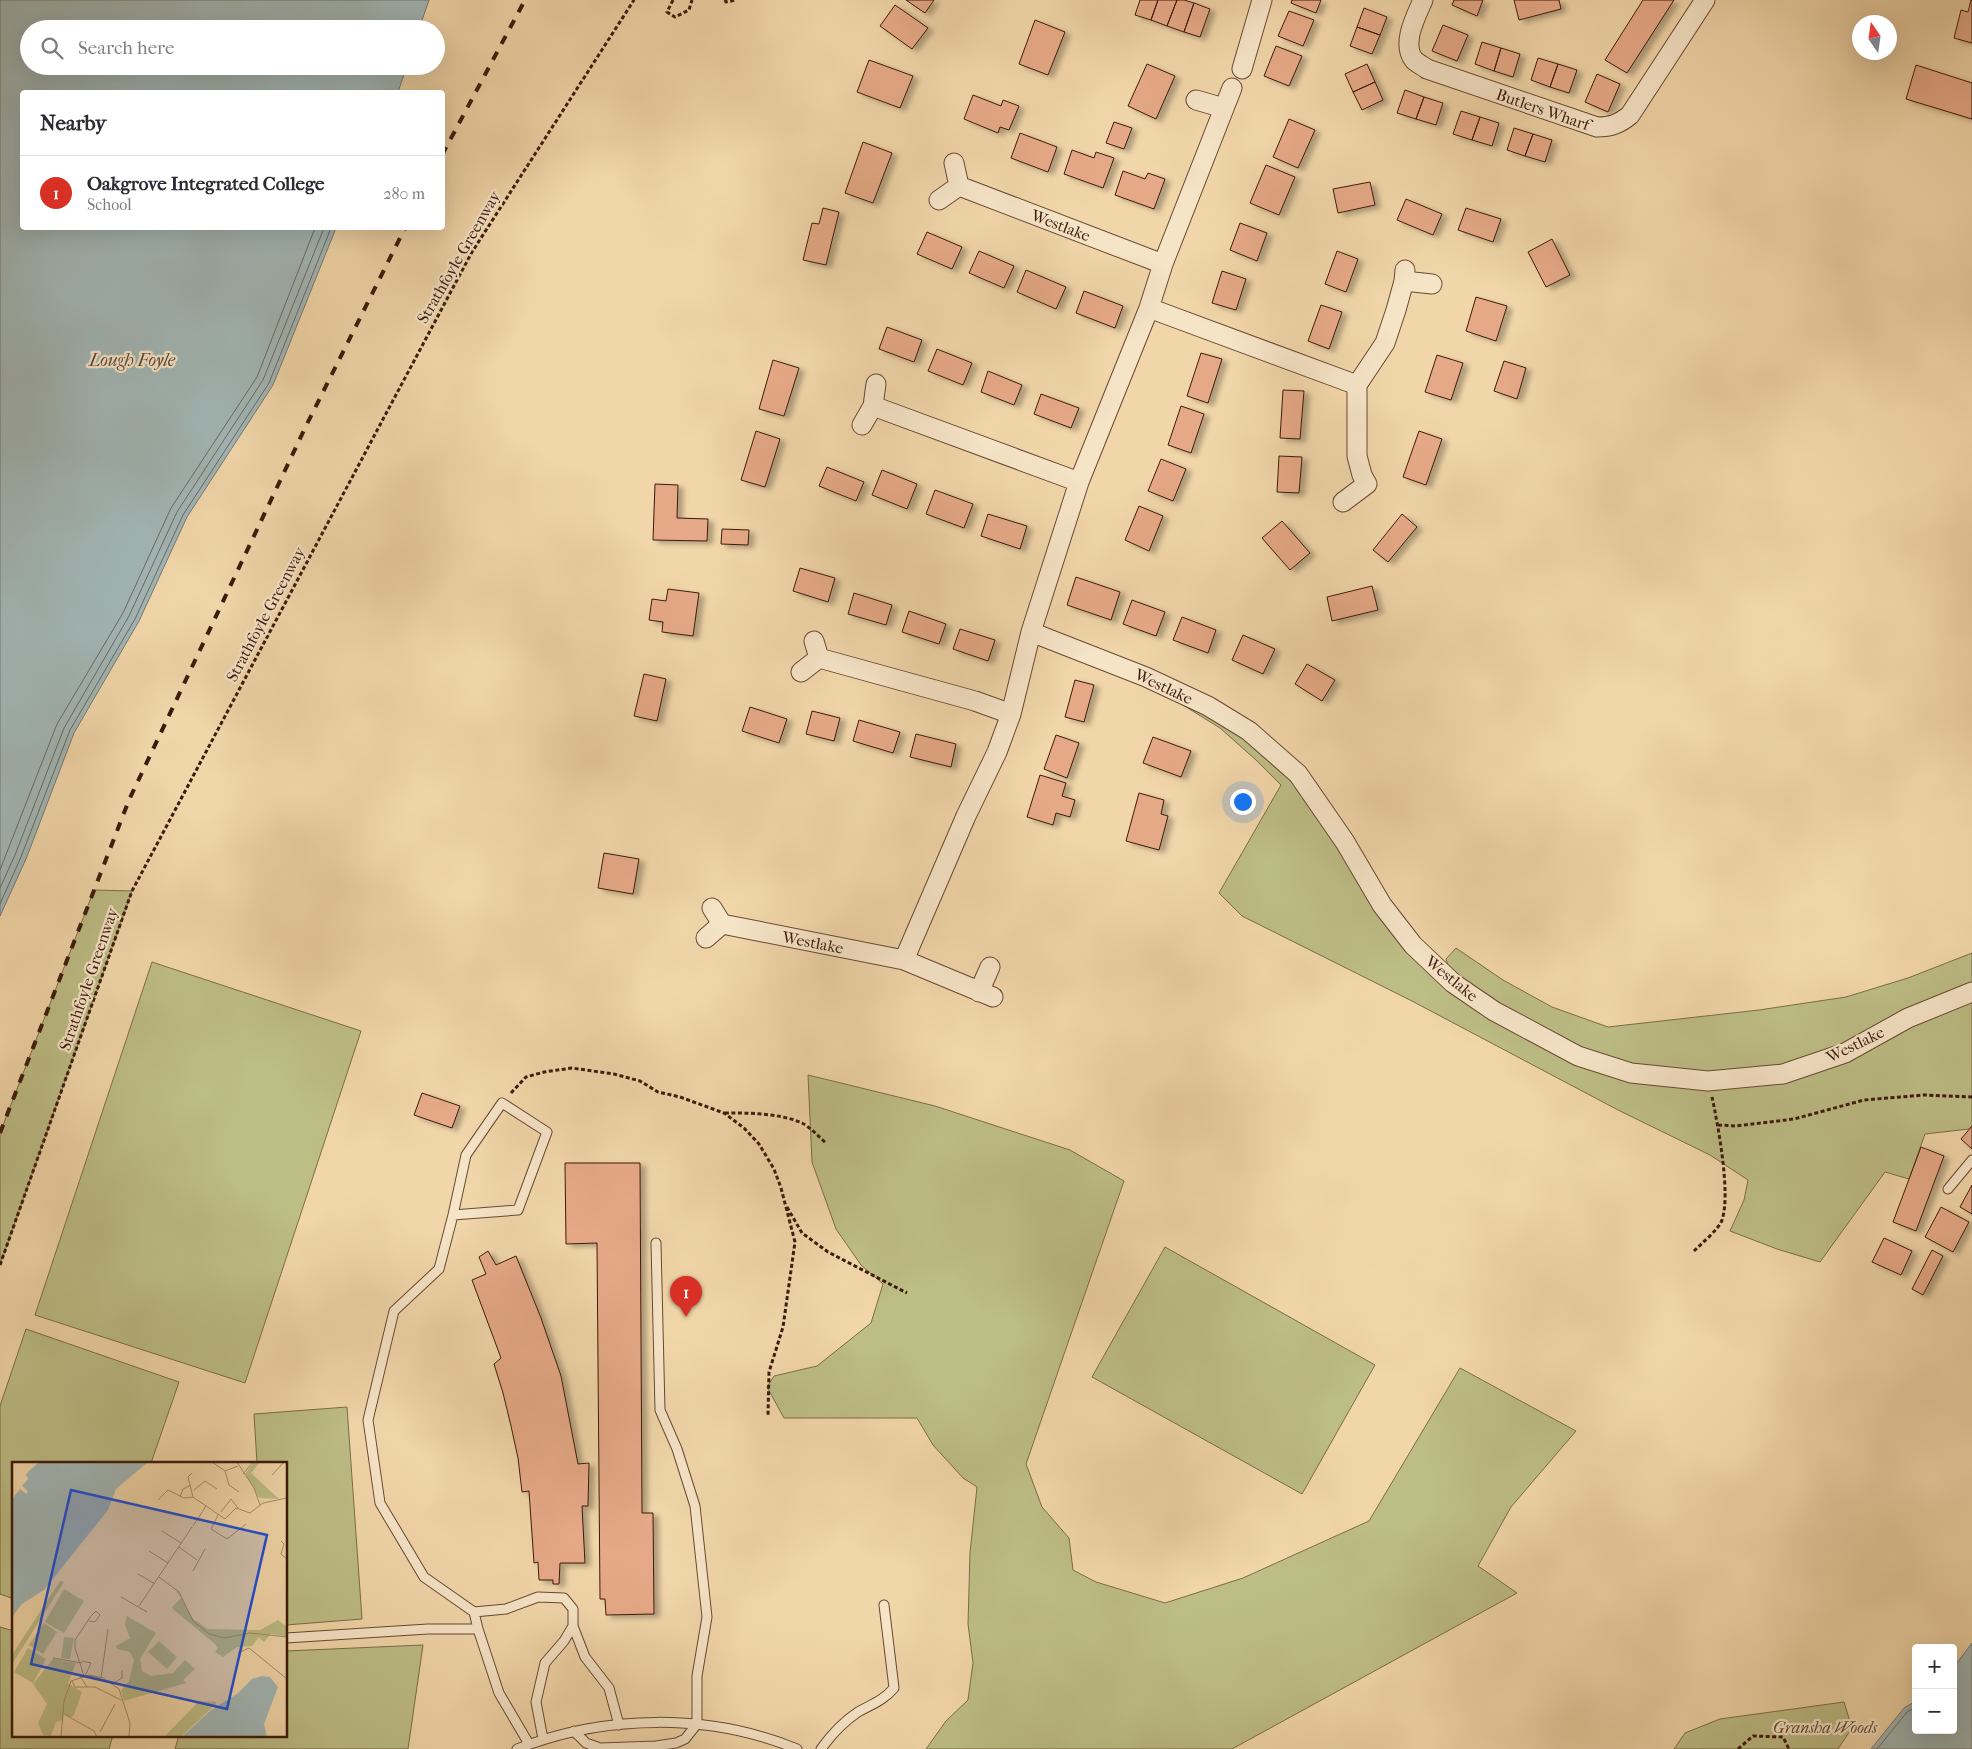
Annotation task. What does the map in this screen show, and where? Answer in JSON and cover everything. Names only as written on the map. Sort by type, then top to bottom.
[{"type":"street","name":"Butlers Wharf","points":[[1422,0],[1408,47],[1414,60],[1427,69],[1597,127],[1608,128],[1619,124],[1630,115],[1705,0]]},
{"type":"street","points":[[1242,69],[1255,2]]},
{"type":"street","points":[[904,960],[966,816],[997,752],[1011,714],[1031,632],[1079,482],[1149,308],[1232,88]]},
{"type":"street","points":[[1196,100],[1224,108]]},
{"type":"street","points":[[939,200],[959,186],[954,163]]},
{"type":"street","name":"Westlake","points":[[959,186],[1164,264]]},
{"type":"street","points":[[1343,502],[1367,484],[1362,475],[1357,456],[1357,385],[1385,343],[1404,276],[1432,284]]},
{"type":"street","points":[[1149,308],[1357,385]]},
{"type":"street","points":[[862,425],[873,406],[876,384]]},
{"type":"street","points":[[873,406],[1079,482]]},
{"type":"street","name":"Westlake","points":[[1031,632],[1146,677],[1208,706],[1249,731],[1298,774],[1345,842],[1382,905],[1413,945],[1454,983],[1494,1011],[1578,1056],[1631,1073],[1708,1081],[1783,1074],[1845,1053],[1908,1018],[1972,992]]},
{"type":"street","points":[[801,672],[816,650],[1011,714]]},
{"type":"street","points":[[706,938],[722,924],[712,908]]},
{"type":"street","name":"Westlake","points":[[722,924],[904,960],[986,995],[990,967]]},
{"type":"lane","points":[[453,1215],[518,1210],[546,1132],[502,1103],[466,1155],[439,1269],[394,1311],[368,1420],[380,1503],[424,1577],[474,1612],[506,1609],[538,1597],[564,1598],[573,1609],[573,1626],[585,1657],[609,1688],[619,1725]]},
{"type":"lane","points":[[1948,1189],[1972,1160]]},
{"type":"lane","points":[[574,1731],[586,1743],[600,1748],[656,1746],[676,1743],[685,1738],[697,1724],[698,1676],[707,1618],[695,1506],[677,1450],[660,1410],[656,1243]]},
{"type":"lane","points":[[821,1749],[831,1735],[857,1713],[886,1698],[894,1688],[884,1605]]},
{"type":"lane","points":[[474,1612],[499,1693],[529,1744]]},
{"type":"lane","points":[[543,1739],[536,1702],[545,1663],[564,1641],[573,1626]]},
{"type":"lane","points":[[288,1638],[428,1629],[478,1629]]},
{"type":"lane","points":[[517,1749],[543,1739],[574,1731],[644,1723],[715,1725],[770,1738],[797,1749]]},
{"type":"path","name":"Strathfoyle Greenway","points":[[0,1265],[132,891],[472,252],[635,0]]},
{"type":"path","points":[[673,0],[667,12],[675,17],[688,10],[692,0]]},
{"type":"path","points":[[725,0],[726,2],[736,0]]},
{"type":"path","points":[[502,1103],[526,1077],[572,1068],[614,1074],[640,1081],[658,1092],[680,1097],[724,1113],[744,1128],[759,1144],[774,1169],[794,1242],[783,1327],[769,1372],[768,1415]]},
{"type":"path","points":[[1694,1251],[1722,1222],[1726,1200],[1718,1125],[1708,1081]]},
{"type":"path","points":[[1718,1125],[1736,1126],[1794,1119],[1864,1100],[1924,1095],[1972,1097]]},
{"type":"path","points":[[724,1113],[751,1113],[803,1124],[826,1143]]},
{"type":"path","points":[[785,1205],[802,1233],[828,1252],[907,1293]]},
{"type":"path","points":[[1738,1749],[1753,1736],[1782,1736],[1789,1749]]},
{"type":"green space","points":[[1170,697],[1195,708],[1243,735],[1283,769],[1345,842],[1453,982],[1446,959],[1456,948],[1503,980],[1552,1007],[1608,1027],[1759,1010],[1846,997],[1908,978],[1972,953],[1972,1126],[1969,1129],[1925,1134],[1909,1179],[1885,1172],[1820,1262],[1777,1249],[1730,1231],[1744,1200],[1748,1180],[1710,1155],[1618,1110],[1410,1000],[1242,916],[1219,893],[1281,785],[1220,728]]},
{"type":"green space","points":[[94,890],[132,891],[0,1265],[0,1133]]},
{"type":"green space","points":[[152,962],[361,1031],[245,1383],[35,1315]]},
{"type":"green space","points":[[808,1075],[935,1106],[1070,1150],[1124,1181],[1026,1464],[1042,1507],[1069,1538],[1073,1570],[1096,1582],[1165,1603],[1243,1578],[1369,1521],[1460,1368],[1576,1431],[1511,1507],[1478,1566],[1517,1593],[1232,1749],[926,1749],[946,1721],[968,1700],[973,1663],[968,1624],[970,1553],[977,1487],[963,1478],[933,1445],[917,1418],[784,1418],[767,1387],[774,1376],[817,1366],[871,1323],[883,1284],[861,1265],[836,1229],[812,1162]]},
{"type":"green space","points":[[1165,1247],[1375,1365],[1302,1494],[1092,1377]]},
{"type":"green space","points":[[26,1329],[179,1382],[151,1462],[12,1462],[12,1598],[0,1594],[0,1406]]},
{"type":"green space","points":[[347,1407],[362,1619],[288,1625],[288,1462],[257,1462],[254,1414]]},
{"type":"green space","points":[[0,1627],[12,1630],[12,1736],[113,1736],[109,1749],[0,1749]]},
{"type":"green space","points":[[423,1645],[408,1749],[175,1749],[179,1736],[288,1736],[288,1651]]},
{"type":"green space","name":"Gransha Woods","points":[[1844,1702],[1852,1728],[1838,1749],[1674,1749],[1685,1733],[1720,1719]]},
{"type":"water","name":"Lough Foyle","points":[[0,0],[429,0],[422,20],[20,20],[20,75],[404,75],[399,90],[20,90],[20,230],[335,230],[273,385],[187,517],[139,621],[74,733],[26,859],[0,916]]},
{"type":"water","points":[[1972,1643],[1972,1749],[1871,1749],[1904,1708],[1912,1703],[1912,1734],[1957,1734],[1957,1663]]},
{"type":"building","points":[[906,0],[934,0],[925,13]]},
{"type":"building","points":[[1140,0],[1158,0],[1151,20],[1135,15]]},
{"type":"building","points":[[1158,0],[1177,0],[1167,26],[1151,20]]},
{"type":"building","points":[[1177,0],[1194,3],[1184,32],[1167,26]]},
{"type":"building","points":[[1292,0],[1321,0],[1316,13],[1291,3]]},
{"type":"building","points":[[1454,0],[1483,0],[1477,16],[1452,5]]},
{"type":"building","points":[[1514,0],[1559,0],[1561,9],[1519,20]]},
{"type":"building","points":[[1643,0],[1674,0],[1627,73],[1605,60]]},
{"type":"building","points":[[1971,0],[1972,43],[1954,38],[1961,10],[1968,12]]},
{"type":"building","points":[[1194,3],[1210,9],[1200,37],[1184,32]]},
{"type":"building","points":[[895,5],[928,28],[912,49],[880,26]]},
{"type":"building","points":[[1364,8],[1387,17],[1380,35],[1357,27]]},
{"type":"building","points":[[1289,11],[1314,20],[1303,46],[1278,36]]},
{"type":"building","points":[[1035,20],[1065,32],[1048,75],[1019,64]]},
{"type":"building","points":[[1443,25],[1468,35],[1457,61],[1432,51]]},
{"type":"building","points":[[1357,27],[1380,35],[1372,54],[1350,46]]},
{"type":"building","points":[[1482,42],[1501,48],[1494,71],[1475,64]]},
{"type":"building","points":[[1276,46],[1302,56],[1289,86],[1264,76]]},
{"type":"building","points":[[1501,48],[1520,54],[1513,77],[1494,71]]},
{"type":"building","points":[[1538,58],[1558,64],[1550,87],[1531,80]]},
{"type":"building","points":[[869,60],[913,76],[900,108],[857,92]]},
{"type":"building","points":[[1147,64],[1175,76],[1156,119],[1128,106]]},
{"type":"building","points":[[1367,64],[1375,82],[1353,92],[1345,74]]},
{"type":"building","points":[[1558,64],[1577,70],[1569,93],[1550,87]]},
{"type":"building","points":[[1916,65],[1972,83],[1972,119],[1906,99]]},
{"type":"building","points":[[1597,74],[1620,84],[1608,112],[1585,102]]},
{"type":"building","points":[[1375,82],[1383,100],[1362,110],[1353,92]]},
{"type":"building","points":[[1405,90],[1424,97],[1416,119],[1397,113]]},
{"type":"building","points":[[973,95],[1001,106],[1003,100],[1019,106],[1009,130],[1000,127],[998,133],[964,119]]},
{"type":"building","points":[[1424,97],[1443,103],[1436,125],[1416,119]]},
{"type":"building","points":[[1461,111],[1480,117],[1472,140],[1453,134]]},
{"type":"building","points":[[1480,117],[1499,123],[1492,146],[1472,140]]},
{"type":"building","points":[[1289,119],[1315,130],[1298,168],[1273,157]]},
{"type":"building","points":[[1114,122],[1132,128],[1124,149],[1106,143]]},
{"type":"building","points":[[1514,128],[1533,134],[1525,156],[1507,150]]},
{"type":"building","points":[[1020,133],[1057,147],[1048,172],[1011,158]]},
{"type":"building","points":[[1533,134],[1552,140],[1545,162],[1525,156]]},
{"type":"building","points":[[863,142],[892,153],[873,203],[845,193]]},
{"type":"building","points":[[1072,150],[1094,158],[1096,152],[1114,158],[1103,188],[1064,174]]},
{"type":"building","points":[[1266,165],[1295,177],[1279,215],[1250,203]]},
{"type":"building","points":[[1123,171],[1145,179],[1148,173],[1165,179],[1154,209],[1115,195]]},
{"type":"building","points":[[1370,182],[1375,205],[1338,213],[1333,189]]},
{"type":"building","points":[[1406,199],[1442,214],[1433,235],[1397,220]]},
{"type":"building","points":[[823,208],[839,212],[826,265],[803,260],[812,223],[819,224]]},
{"type":"building","points":[[1466,208],[1501,219],[1493,242],[1458,230]]},
{"type":"building","points":[[1240,223],[1267,233],[1257,261],[1230,250]]},
{"type":"building","points":[[927,232],[962,247],[952,269],[917,254]]},
{"type":"building","points":[[1552,239],[1570,275],[1546,287],[1528,252]]},
{"type":"building","points":[[979,251],[1014,266],[1004,288],[969,273]]},
{"type":"building","points":[[1337,251],[1358,259],[1346,292],[1325,284]]},
{"type":"building","points":[[1026,270],[1066,287],[1056,309],[1017,292]]},
{"type":"building","points":[[1222,271],[1246,279],[1236,310],[1212,303]]},
{"type":"building","points":[[1084,291],[1123,306],[1115,328],[1076,313]]},
{"type":"building","points":[[1476,297],[1507,306],[1496,341],[1466,331]]},
{"type":"building","points":[[1321,305],[1342,312],[1329,349],[1308,341]]},
{"type":"building","points":[[887,327],[922,340],[914,362],[879,349]]},
{"type":"building","points":[[937,349],[972,363],[963,385],[928,371]]},
{"type":"building","points":[[1201,353],[1222,359],[1208,403],[1187,396]]},
{"type":"building","points":[[1437,355],[1463,363],[1451,400],[1425,392]]},
{"type":"building","points":[[773,360],[799,368],[784,416],[759,409]]},
{"type":"building","points":[[1504,361],[1526,368],[1517,399],[1494,391]]},
{"type":"building","points":[[988,371],[1022,385],[1014,405],[981,392]]},
{"type":"building","points":[[1283,390],[1304,391],[1300,439],[1280,438]]},
{"type":"building","points":[[1041,394],[1079,408],[1071,428],[1034,414]]},
{"type":"building","points":[[1181,406],[1204,414],[1191,453],[1168,445]]},
{"type":"building","points":[[756,431],[780,439],[765,487],[741,480]]},
{"type":"building","points":[[1419,431],[1442,439],[1426,485],[1403,477]]},
{"type":"building","points":[[1279,456],[1302,457],[1299,493],[1277,492]]},
{"type":"building","points":[[1161,459],[1186,469],[1173,501],[1148,491]]},
{"type":"building","points":[[827,467],[864,482],[856,501],[819,486]]},
{"type":"building","points":[[882,470],[917,484],[907,509],[872,495]]},
{"type":"building","points":[[655,484],[678,485],[677,518],[708,519],[707,541],[653,540]]},
{"type":"building","points":[[935,490],[973,504],[964,528],[926,514]]},
{"type":"building","points":[[1139,506],[1163,516],[1149,551],[1125,540]]},
{"type":"building","points":[[988,514],[1027,526],[1020,549],[981,536]]},
{"type":"building","points":[[1402,514],[1417,527],[1388,562],[1373,550]]},
{"type":"building","points":[[1282,521],[1310,553],[1290,570],[1262,538]]},
{"type":"building","points":[[722,529],[749,530],[748,545],[721,544]]},
{"type":"building","points":[[800,568],[835,578],[828,602],[793,591]]},
{"type":"building","points":[[1076,577],[1120,592],[1111,620],[1067,605]]},
{"type":"building","points":[[1372,586],[1378,610],[1332,621],[1327,597]]},
{"type":"building","points":[[668,589],[699,593],[693,636],[662,632],[663,622],[649,620],[652,599],[666,601]]},
{"type":"building","points":[[854,593],[892,605],[886,625],[848,614]]},
{"type":"building","points":[[1132,600],[1165,612],[1156,636],[1123,624]]},
{"type":"building","points":[[909,611],[946,624],[939,644],[902,632]]},
{"type":"building","points":[[1182,617],[1216,630],[1208,653],[1173,640]]},
{"type":"building","points":[[960,629],[995,640],[988,661],[953,649]]},
{"type":"building","points":[[1243,635],[1275,649],[1263,674],[1232,660]]},
{"type":"building","points":[[1307,664],[1335,680],[1322,701],[1295,684]]},
{"type":"building","points":[[644,674],[666,679],[657,721],[634,716]]},
{"type":"building","points":[[1075,680],[1094,685],[1084,722],[1065,717]]},
{"type":"building","points":[[750,707],[787,719],[779,743],[742,731]]},
{"type":"building","points":[[812,711],[840,718],[834,741],[806,734]]},
{"type":"building","points":[[859,720],[900,732],[893,753],[853,741]]},
{"type":"building","points":[[916,734],[956,744],[951,767],[910,757]]},
{"type":"building","points":[[1056,735],[1079,743],[1067,778],[1044,769]]},
{"type":"building","points":[[1153,737],[1191,751],[1181,777],[1143,763]]},
{"type":"building","points":[[1040,775],[1066,783],[1062,796],[1075,800],[1070,817],[1056,813],[1053,825],[1027,817]]},
{"type":"building","points":[[1139,793],[1164,800],[1161,814],[1168,816],[1159,850],[1126,841]]},
{"type":"building","points":[[604,853],[639,859],[633,894],[598,888]]},
{"type":"building","points":[[422,1093],[460,1106],[452,1128],[414,1115]]},
{"type":"building","points":[[1972,1126],[1972,1149],[1961,1139]]},
{"type":"building","points":[[1921,1147],[1944,1156],[1916,1231],[1893,1222]]},
{"type":"building","points":[[565,1163],[640,1163],[642,1513],[653,1513],[654,1614],[606,1615],[605,1599],[600,1599],[597,1243],[566,1244]]},
{"type":"building","points":[[1972,1185],[1972,1214],[1960,1207]]},
{"type":"building","points":[[1941,1207],[1969,1222],[1953,1252],[1925,1237]]},
{"type":"building","points":[[1884,1238],[1912,1251],[1901,1275],[1872,1262]]},
{"type":"building","points":[[1932,1250],[1943,1256],[1923,1295],[1912,1289]]},
{"type":"building","points":[[488,1251],[496,1265],[516,1256],[541,1318],[561,1376],[578,1464],[589,1463],[588,1506],[582,1506],[585,1563],[560,1563],[559,1584],[553,1584],[553,1580],[539,1580],[538,1562],[534,1563],[529,1491],[522,1492],[518,1458],[511,1426],[494,1364],[501,1358],[472,1280],[486,1274],[479,1257]]},
{"type":"railway","points":[[445,149],[525,0]]},
{"type":"railway","points":[[0,1133],[129,800],[306,426],[404,230]]},
{"type":"place","name":"Oakgrove Integrated College","points":[[686,1317]]}]
